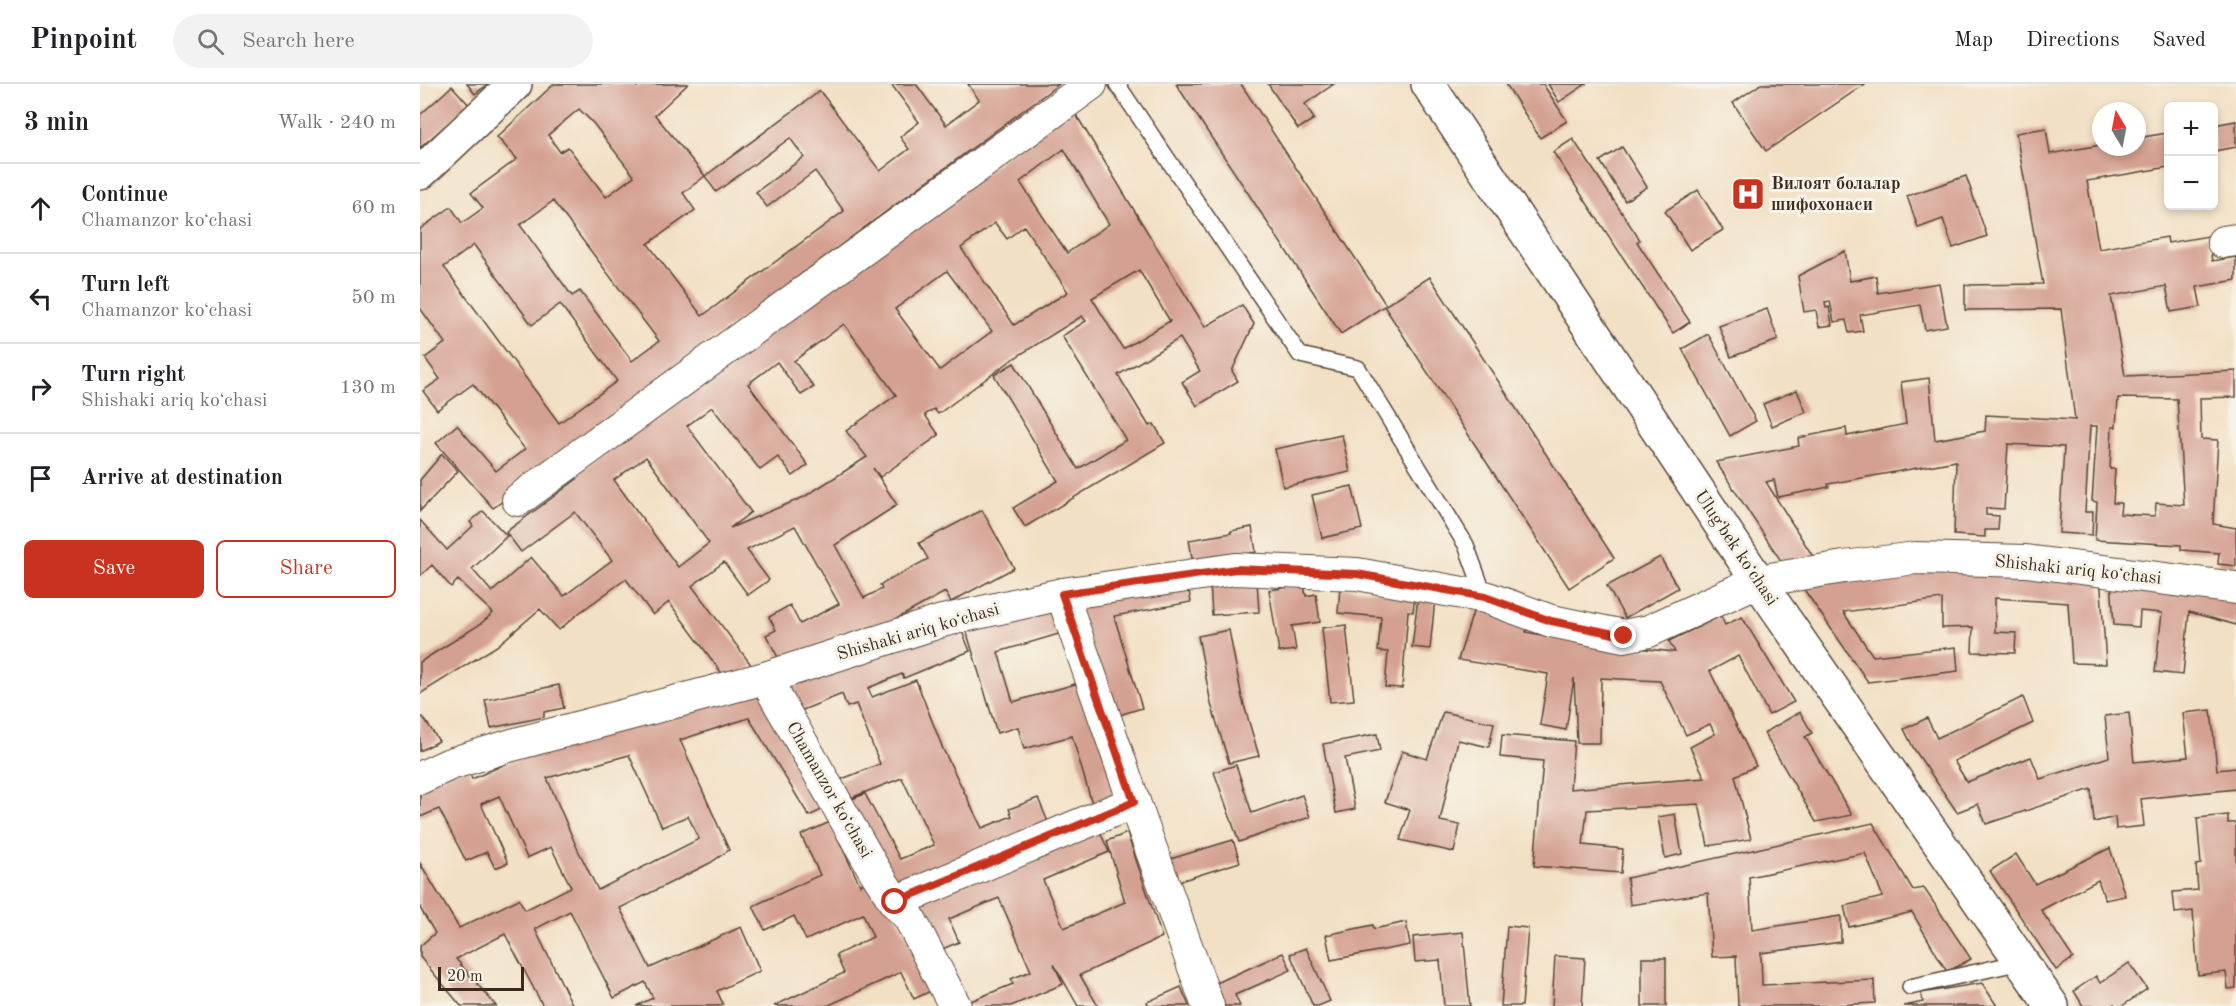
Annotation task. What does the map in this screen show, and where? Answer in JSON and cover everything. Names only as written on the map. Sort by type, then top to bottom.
[{"type":"street","points":[[420,173],[515,84]]},
{"type":"street","points":[[518,500],[1091,84]]},
{"type":"street","name":"Ulugʻbek koʻchasi","points":[[1428,84],[1758,581],[2052,1006]]},
{"type":"street","name":"Shishaki ariq koʻchasi","points":[[420,778],[450,764],[512,745],[765,678],[942,621],[1062,594],[1236,569],[1357,574],[1485,597],[1551,621],[1624,636],[1649,631],[1758,581],[1916,558],[2026,561],[2236,588]]},
{"type":"street","points":[[1062,594],[1208,1006]]},
{"type":"street","name":"Chamanzor koʻchasi","points":[[765,678],[875,871],[895,902],[909,917],[955,1006]]},
{"type":"street","points":[[895,902],[1134,802]]},
{"type":"lane","points":[[1117,84],[1300,355],[1358,368],[1466,544],[1485,597]]},
{"type":"lane","points":[[1910,987],[2021,962]]},
{"type":"building","points":[[467,84],[488,84],[475,94]]},
{"type":"building","points":[[554,84],[634,84],[637,87],[640,84],[688,84],[655,115],[705,176],[820,91],[880,171],[909,149],[900,137],[919,122],[891,84],[916,84],[946,125],[979,100],[968,84],[1059,84],[631,400],[563,458],[493,508],[436,443],[457,425],[496,471],[525,449],[473,384],[437,410],[423,391],[440,379],[425,358],[445,343],[420,308],[420,229],[451,207],[462,223],[483,208],[471,193],[517,159],[497,137]],"holes":[[[579,109],[593,123],[634,176],[606,197],[568,147],[560,152],[548,135]],[[790,138],[804,157],[756,192],[767,207],[815,171],[844,211],[702,316],[648,244],[695,210],[683,193],[705,176],[716,192]],[[553,201],[659,341],[632,361],[580,291],[572,296],[520,225]],[[474,245],[532,325],[560,304],[617,381],[559,423],[444,267]]]},
{"type":"building","points":[[1176,84],[1241,84],[1386,305],[1430,277],[1614,558],[1569,588],[1384,306],[1341,334]]},
{"type":"building","points":[[1268,84],[1334,84],[1305,104],[1314,119],[1298,129]]},
{"type":"building","points":[[1506,84],[1543,84],[1567,121],[1540,138]]},
{"type":"building","points":[[1548,84],[1586,84],[1559,102]]},
{"type":"building","points":[[1761,84],[1865,84],[1766,151],[1733,103]]},
{"type":"building","points":[[452,86],[469,105],[420,148],[420,115]]},
{"type":"building","points":[[1072,108],[1205,327],[1242,305],[1254,324],[1232,371],[1238,381],[1197,406],[1182,382],[1200,371],[1180,338],[1118,375],[1149,426],[1154,424],[1165,443],[1025,527],[1013,508],[1058,481],[994,375],[1014,363],[1078,469],[1126,440],[1062,336],[1086,321],[1082,316],[1013,359],[938,414],[934,409],[925,415],[939,435],[880,477],[873,468],[897,505],[835,545],[864,598],[882,589],[880,585],[928,559],[919,543],[982,510],[1014,568],[951,602],[945,592],[879,626],[779,659],[766,635],[776,630],[769,617],[790,605],[800,624],[839,604],[795,526],[747,550],[769,580],[748,595],[724,562],[692,586],[752,666],[729,683],[669,602],[653,615],[626,579],[559,630],[540,609],[497,646],[420,694],[420,662],[479,625],[493,613],[458,580],[451,587],[432,565],[420,576],[420,520],[447,550],[473,526],[470,522],[483,511],[507,536],[472,569],[492,592],[531,557],[564,596],[612,560],[575,512],[521,552],[506,532],[577,479],[575,475]],"holes":[[[1064,149],[1109,224],[1067,253],[1020,182]],[[995,223],[1007,239],[1024,226],[1068,292],[1014,325],[961,248]],[[1139,270],[1170,321],[1123,349],[1092,298]],[[947,271],[992,331],[940,370],[895,309]],[[844,324],[896,395],[846,431],[867,457],[804,497],[730,528],[751,512],[687,426],[712,407],[760,470],[778,457],[793,476],[808,465],[748,384],[777,362],[801,395],[814,387],[794,361]],[[646,457],[709,543],[678,567],[614,480]]]},
{"type":"building","points":[[2236,121],[2236,147],[2218,150],[2218,124]]},
{"type":"building","points":[[2046,128],[2050,154],[2092,147],[2092,156],[2146,156],[2146,137],[2164,134],[2164,168],[2087,181],[2099,249],[2167,237],[2168,243],[2208,236],[2212,261],[2236,257],[2236,280],[2197,287],[2201,307],[2171,312],[2166,286],[2111,296],[2125,376],[2236,371],[2236,397],[2200,398],[2201,439],[2218,440],[2213,524],[2236,528],[2236,566],[2218,564],[2219,553],[2181,550],[2181,545],[2095,540],[2097,502],[2092,501],[2097,426],[2090,426],[2085,512],[2093,512],[2092,535],[2059,533],[2064,447],[2008,444],[2004,509],[1986,508],[1986,515],[1999,516],[1998,530],[1985,530],[1985,537],[1954,535],[1956,461],[1828,484],[1829,487],[1778,497],[1774,480],[1766,482],[1814,558],[1783,564],[1716,462],[1799,446],[1798,438],[1846,428],[1847,436],[1906,424],[1901,382],[1929,378],[1935,440],[1985,431],[1986,415],[2075,420],[2061,309],[1965,310],[1965,285],[2043,284],[2016,133]],"holes":[[[2118,398],[2177,399],[2184,505],[2156,503],[2155,516],[2120,514],[2121,503],[2113,503],[2115,469],[2110,469],[2112,427],[2116,427]]]},
{"type":"building","points":[[1573,139],[1640,240],[1637,242],[1690,322],[1673,333],[1553,152]]},
{"type":"building","points":[[1622,147],[1647,187],[1625,201],[1600,161]]},
{"type":"building","points":[[1966,176],[1987,236],[1953,248],[1943,219],[1918,228],[1907,196]]},
{"type":"building","points":[[1698,190],[1723,230],[1690,250],[1665,211]]},
{"type":"building","points":[[1845,251],[1850,281],[1876,276],[1878,293],[1939,283],[1947,326],[1925,330],[1920,305],[1860,315],[1863,331],[1849,333],[1846,320],[1834,322],[1830,301],[1825,302],[1826,308],[1829,307],[1832,325],[1819,327],[1816,310],[1804,312],[1798,276]]},
{"type":"building","points":[[1767,309],[1778,340],[1731,357],[1719,326]]},
{"type":"building","points":[[1708,334],[1756,421],[1730,436],[1682,349]]},
{"type":"building","points":[[1797,390],[1806,412],[1772,426],[1763,404]]},
{"type":"building","points":[[1342,435],[1350,472],[1283,487],[1275,449]]},
{"type":"building","points":[[442,454],[458,471],[420,511],[420,480]]},
{"type":"building","points":[[1352,486],[1362,529],[1322,538],[1312,495]]},
{"type":"building","points":[[1252,527],[1256,552],[1193,563],[1189,540]]},
{"type":"building","points":[[1660,557],[1678,588],[1625,618],[1607,586]]},
{"type":"building","points":[[1898,570],[2100,575],[2106,664],[2072,663],[2068,603],[1995,598],[1995,632],[2016,633],[2015,653],[1972,652],[1973,627],[1942,628],[1942,599],[1843,612],[1873,656],[1956,647],[1958,671],[1868,682],[1803,588]]},
{"type":"building","points":[[2111,580],[2236,597],[2236,625],[2189,612],[2183,675],[2155,672],[2162,613],[2140,611],[2139,627],[2114,625]]},
{"type":"building","points":[[1257,581],[1259,612],[1212,615],[1210,584]]},
{"type":"building","points":[[1187,582],[1191,602],[1114,616],[1142,708],[1113,717],[1078,604]]},
{"type":"building","points":[[1304,585],[1306,596],[1316,594],[1320,622],[1292,626],[1296,650],[1279,652],[1269,590]]},
{"type":"building","points":[[1340,588],[1415,594],[1413,612],[1408,611],[1402,688],[1385,687],[1388,652],[1378,651],[1381,617],[1338,613]]},
{"type":"building","points":[[1418,597],[1435,599],[1430,649],[1412,647]]},
{"type":"building","points":[[1054,604],[1062,633],[998,652],[1013,702],[1089,680],[1124,798],[1093,807],[1072,736],[1024,749],[1018,727],[997,733],[966,630]]},
{"type":"building","points":[[1474,609],[1529,623],[1526,632],[1572,641],[1675,652],[1669,641],[1721,616],[1725,625],[1742,617],[1794,702],[1769,715],[1738,656],[1710,671],[1756,766],[1735,776],[1751,839],[1708,846],[1699,804],[1587,810],[1583,845],[1623,849],[1621,873],[1534,866],[1543,761],[1500,757],[1502,735],[1574,741],[1570,789],[1705,778],[1690,747],[1715,734],[1710,724],[1686,735],[1660,681],[1601,678],[1600,743],[1577,743],[1574,678],[1566,730],[1540,725],[1548,674],[1458,660]]},
{"type":"building","points":[[959,624],[970,651],[904,678],[902,674],[868,688],[872,697],[916,680],[943,749],[982,828],[1012,816],[1009,809],[1038,798],[1051,829],[892,893],[842,803],[865,794],[900,859],[934,845],[902,778],[840,802],[832,783],[880,764],[856,704],[847,707],[842,694],[793,714],[783,688],[857,659],[859,665]]},
{"type":"building","points":[[1346,625],[1354,700],[1330,702],[1322,628]]},
{"type":"building","points":[[1229,630],[1242,698],[1259,756],[1229,763],[1211,704],[1198,636]]},
{"type":"building","points":[[762,684],[832,805],[809,816],[749,718],[680,740],[729,850],[710,863],[620,908],[650,968],[741,927],[760,971],[717,991],[723,1004],[719,1006],[636,1006],[653,998],[645,982],[614,998],[570,911],[535,929],[573,1006],[543,1006],[505,934],[456,959],[496,1006],[461,1006],[420,957],[420,946],[435,933],[420,908],[420,863],[459,928],[519,899],[525,910],[571,887],[551,847],[527,858],[499,796],[481,804],[508,863],[495,868],[487,852],[466,861],[439,809],[420,817],[420,786],[466,766],[472,779],[512,761]],"holes":[[[629,755],[662,827],[688,816],[699,839],[598,890],[547,778]]]},
{"type":"building","points":[[559,685],[564,708],[544,712],[544,717],[491,728],[485,700]]},
{"type":"building","points":[[2023,697],[2033,723],[1954,761],[1967,782],[2031,757],[2040,779],[2109,757],[2105,716],[2129,713],[2134,762],[2188,757],[2183,713],[2211,710],[2217,770],[2236,768],[2236,789],[2141,799],[2144,826],[2116,829],[2115,817],[2094,822],[2091,789],[1986,824],[1978,804],[1957,812],[1914,749],[1904,729],[1927,718],[1937,738]]},
{"type":"building","points":[[1443,712],[1494,723],[1489,747],[1458,740],[1440,821],[1460,825],[1454,852],[1400,840],[1410,810],[1385,802],[1402,751],[1427,759]]},
{"type":"building","points":[[1800,712],[1812,733],[1805,737],[1852,815],[1816,822],[1764,733]]},
{"type":"building","points":[[423,717],[439,741],[420,751],[420,719]]},
{"type":"building","points":[[1377,734],[1380,751],[1345,758],[1355,809],[1336,813],[1323,744]]},
{"type":"building","points":[[1236,765],[1252,813],[1302,795],[1310,817],[1239,842],[1214,772]]},
{"type":"building","points":[[1675,814],[1682,854],[1665,858],[1658,817]]},
{"type":"building","points":[[2228,815],[2228,823],[2236,823],[2236,988],[2228,989],[2226,972],[2198,975],[2193,911],[2175,913],[2173,892],[2198,890],[2196,865],[2201,864],[2197,818]]},
{"type":"building","points":[[830,822],[860,885],[875,878],[935,989],[914,999],[901,972],[827,1006],[774,1006],[844,973],[836,955],[873,937],[863,914],[806,940],[794,916],[765,930],[753,906],[820,875],[801,835]]},
{"type":"building","points":[[1873,823],[1913,890],[1924,888],[1971,959],[1947,972],[1912,912],[1849,927],[1844,906],[1883,897],[1865,853],[1749,877],[1752,930],[1841,916],[1841,942],[1761,953],[1762,985],[1874,980],[1875,1003],[1738,1006],[1736,956],[1712,957],[1708,893],[1630,905],[1627,878]]},
{"type":"building","points":[[1097,825],[1109,852],[1043,880],[1064,928],[1125,902],[1107,841],[1127,833],[1162,937],[1080,975],[1098,1006],[1078,1006],[1054,964],[1063,984],[1011,1006],[970,1006],[968,1002],[1013,984],[1011,979],[1031,971],[999,898],[949,919],[959,942],[935,952],[914,904]]},
{"type":"building","points":[[1233,840],[1240,862],[1177,882],[1170,859]]},
{"type":"building","points":[[2110,848],[2125,896],[2105,900],[2098,880],[2041,910],[2073,958],[2056,970],[1990,871],[2016,854],[2035,884]]},
{"type":"building","points":[[1406,922],[1410,945],[1331,960],[1326,935],[1373,925],[1374,929]]},
{"type":"building","points":[[1507,926],[1528,928],[1522,1006],[1501,1006]]},
{"type":"building","points":[[1463,932],[1470,1006],[1444,1006],[1440,960],[1415,962],[1413,937]]},
{"type":"building","points":[[1306,948],[1330,1001],[1318,1006],[1313,1006],[1290,954]]},
{"type":"building","points":[[1283,953],[1291,970],[1235,995],[1240,1006],[1221,1006],[1212,985]]},
{"type":"building","points":[[1555,956],[1585,958],[1582,1006],[1552,1006]]},
{"type":"building","points":[[1642,958],[1666,958],[1666,1006],[1642,1006]]},
{"type":"building","points":[[2129,963],[2147,989],[2122,1006],[2114,1004],[2111,1006],[2083,1006],[2074,991],[2096,976],[2100,983]]},
{"type":"building","points":[[1982,983],[1997,1006],[1904,1006],[1923,1002],[1921,993]]},
{"type":"building","points":[[1181,987],[1189,1006],[1149,1006],[1147,1002]]},
{"type":"place","name":"Вилоят болалар шифохонаси","points":[[1748,194]]},
{"type":"route","points":[[895,902],[1134,802],[1062,594],[1236,569],[1357,574],[1485,597],[1551,621],[1624,636]]}]
